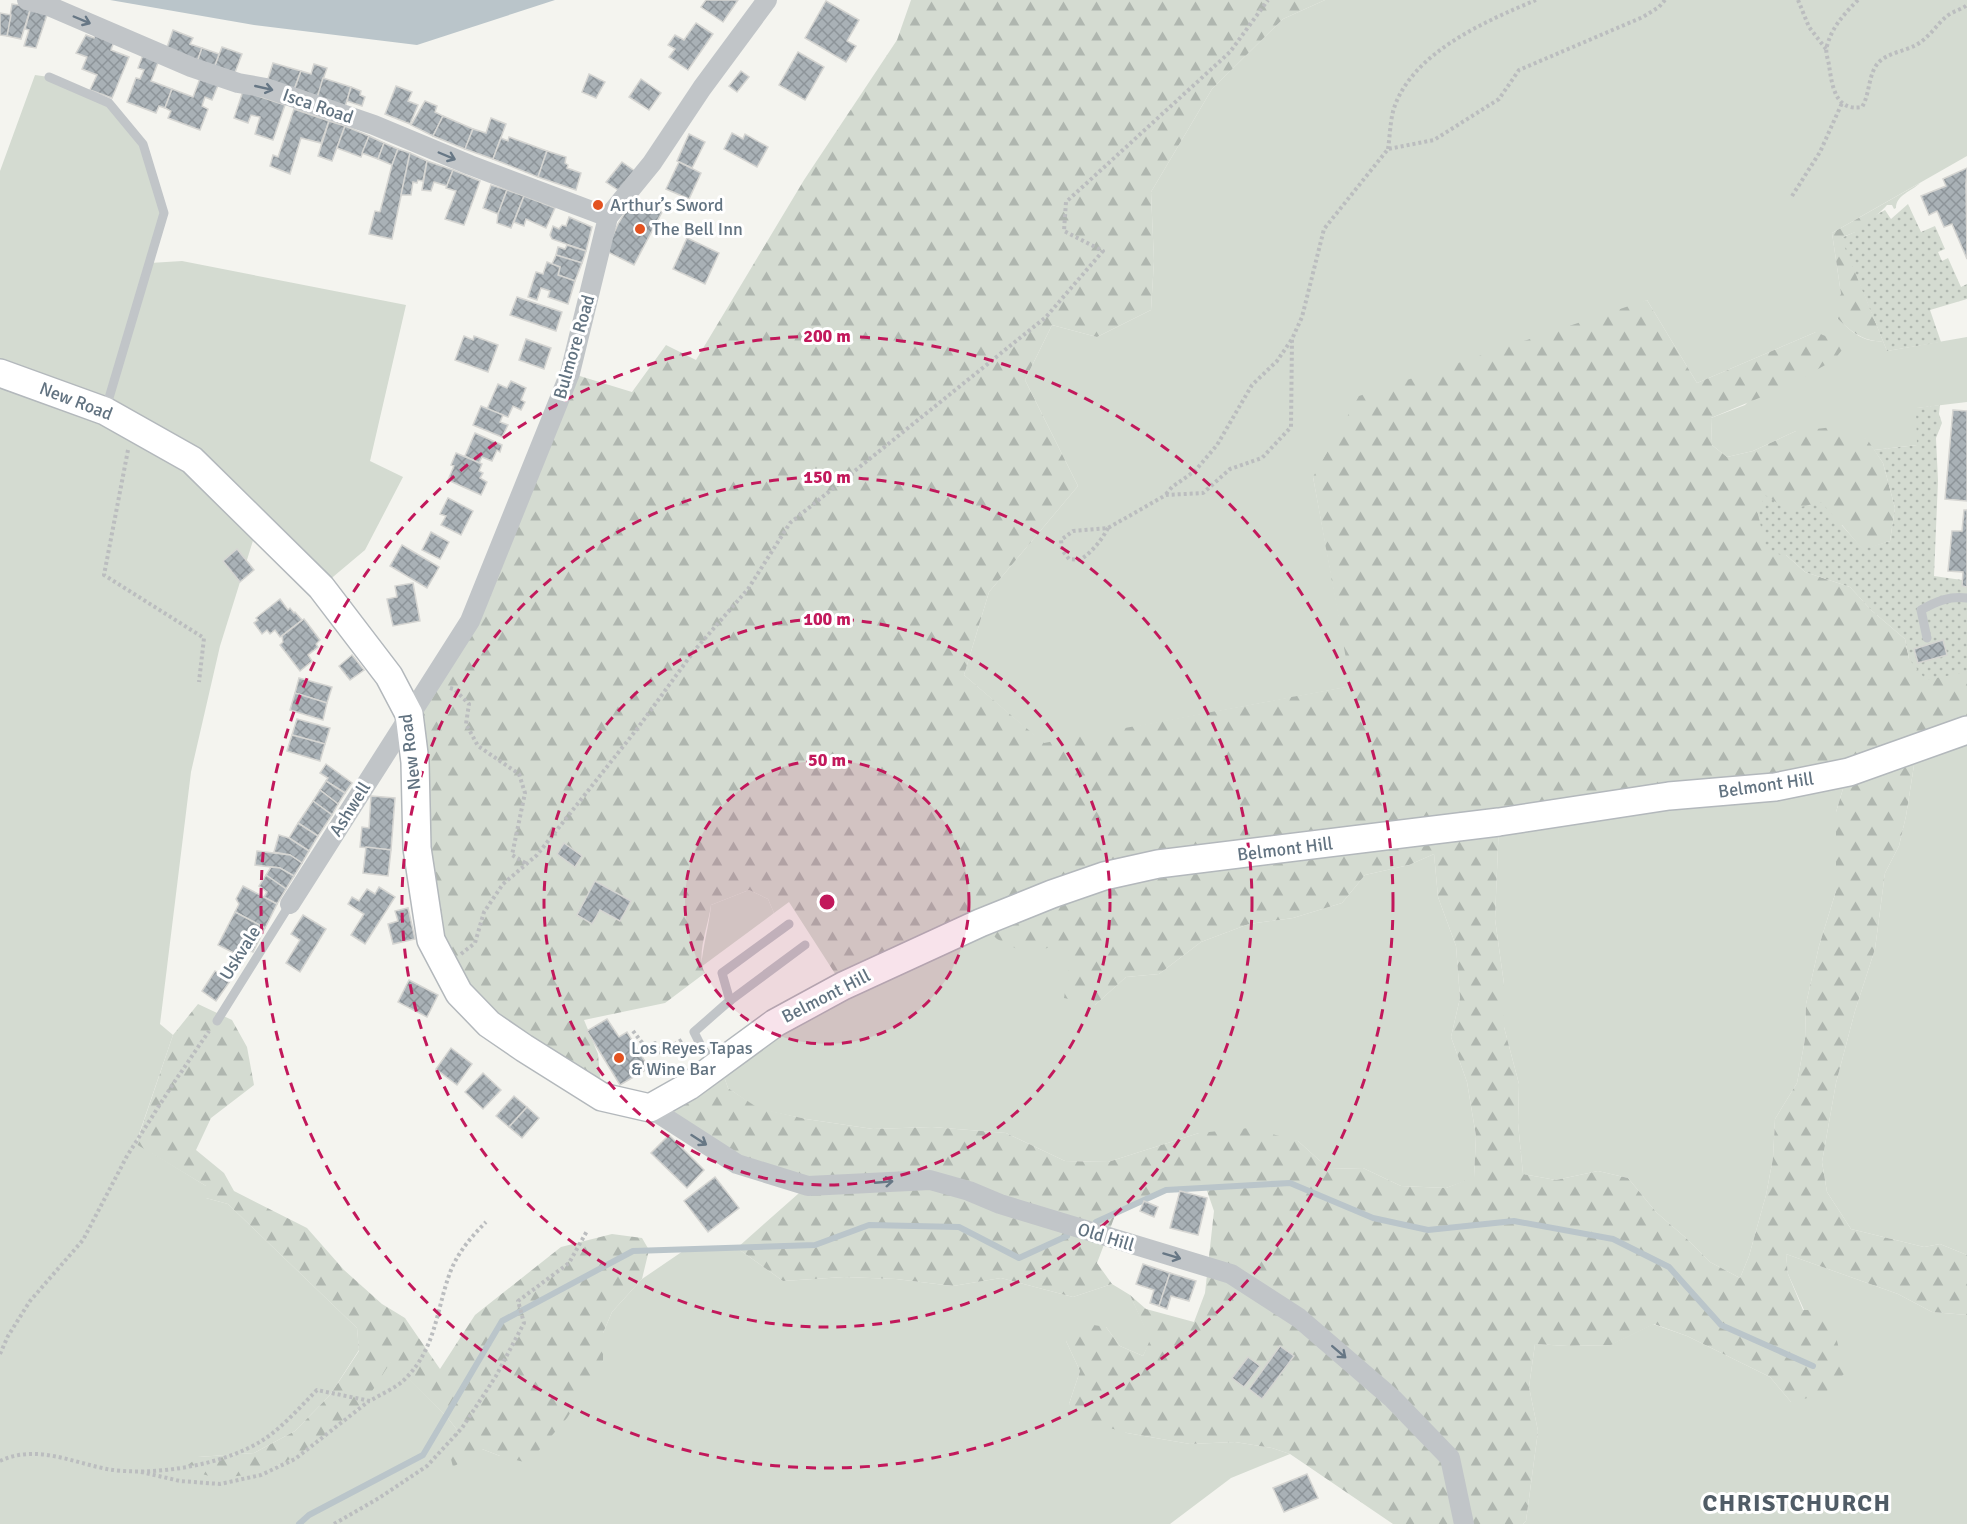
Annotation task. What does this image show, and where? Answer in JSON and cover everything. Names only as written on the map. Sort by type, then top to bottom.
[{"type":"main road","name":"New Road","points":[[0,372],[105,411],[192,460],[313,579],[389,676],[409,714],[415,762],[417,848],[431,940],[459,993],[489,1024],[602,1097],[650,1108]]},
{"type":"main road","name":"Belmont Hill","points":[[650,1108],[689,1086],[775,1023],[843,986],[980,923],[1104,876],[1158,864],[1499,822],[1669,796],[1775,787],[1849,772],[1967,730]]},
{"type":"street","name":"Isca Road","points":[[27,0],[50,6],[191,67],[238,83],[266,88],[374,125],[608,218]]},
{"type":"street","name":"Bulmore Road","points":[[409,714],[470,621],[567,381],[608,218],[652,163],[702,88],[767,0]]},
{"type":"street","name":"Ashwell","points":[[290,904],[409,714]]},
{"type":"street","name":"Old Hill","points":[[650,1108],[736,1164],[808,1186],[930,1180],[969,1191],[1000,1204],[1231,1274],[1299,1318],[1393,1399],[1450,1458],[1464,1524]]},
{"type":"lane","points":[[49,77],[109,103],[143,144],[164,213],[105,411]]},
{"type":"lane","points":[[1927,638],[1921,610],[1953,597],[1967,598]]},
{"type":"lane","name":"Uskvale","points":[[217,1020],[290,904]]},
{"type":"lane","points":[[730,1001],[722,974],[789,924]]},
{"type":"lane","points":[[717,1066],[702,1048],[694,1032],[730,1001],[805,945]]},
{"type":"path","points":[[445,967],[475,943],[484,912],[503,884],[537,855],[630,738],[694,651],[748,589],[790,523],[1047,317],[1103,251],[1064,231],[1066,202],[1230,52],[1268,0]]},
{"type":"path","points":[[1108,528],[1102,540],[1080,560],[1069,559],[1062,550],[1061,540],[1073,531],[1108,528],[1166,495],[1172,487],[1195,471],[1217,445],[1252,385],[1277,361],[1292,339],[1302,317],[1324,229],[1388,149],[1394,107],[1409,80],[1427,60],[1478,26],[1536,0]]},
{"type":"path","points":[[1388,149],[1434,140],[1499,99],[1519,70],[1643,17],[1659,7],[1665,0]]},
{"type":"path","points":[[1798,0],[1809,27],[1826,49],[1835,94],[1842,103],[1853,108],[1862,107],[1867,99],[1871,79],[1878,63],[1917,44],[1933,32],[1948,15],[1967,5]]},
{"type":"path","points":[[1826,49],[1839,18],[1858,0]]},
{"type":"path","points":[[1792,196],[1820,152],[1842,103]]},
{"type":"path","points":[[1166,495],[1203,493],[1230,469],[1262,458],[1291,427],[1292,339]]},
{"type":"path","points":[[124,470],[104,575],[204,638],[199,682]]},
{"type":"path","points":[[430,682],[454,689],[469,704],[466,724],[478,746],[519,774],[525,793],[512,855],[527,864]]},
{"type":"path","points":[[0,1354],[8,1336],[30,1301],[83,1240],[128,1156],[217,1020]]},
{"type":"path","points":[[633,1031],[647,1049],[655,1043],[661,1053],[694,1032]]},
{"type":"path","points":[[134,1470],[180,1481],[220,1484],[261,1475],[295,1459],[370,1401],[403,1381],[420,1360],[434,1333],[451,1270],[466,1242],[486,1222]]},
{"type":"path","points":[[334,1524],[427,1466],[462,1428],[496,1376],[524,1323],[518,1301],[569,1263],[587,1231]]},
{"type":"path","points":[[0,1461],[11,1456],[41,1453],[109,1469],[184,1468],[223,1459],[263,1440],[317,1389],[370,1401]]},
{"type":"green space","points":[[911,0],[1325,0],[1283,19],[1212,89],[1151,192],[1154,261],[1151,310],[1097,337],[1052,325],[1025,380],[1078,486],[989,592],[964,675],[1044,743],[1351,686],[1313,477],[1359,396],[1647,300],[1697,383],[1816,332],[1846,345],[1834,360],[1790,385],[1711,418],[1712,445],[1727,457],[1753,451],[1796,431],[1834,427],[1867,439],[1883,463],[1895,508],[1890,541],[1863,550],[1842,525],[1786,555],[1805,572],[1850,587],[1871,610],[1905,639],[1909,659],[1967,672],[1967,718],[1847,761],[1499,822],[1495,919],[1504,984],[1504,1027],[1519,1084],[1518,1123],[1523,1174],[1556,1180],[1598,1171],[1628,1178],[1656,1212],[1710,1262],[1740,1278],[1749,1256],[1766,1195],[1773,1158],[1775,1119],[1797,1083],[1805,1039],[1806,1004],[1819,946],[1836,891],[1836,812],[1845,782],[1915,759],[1899,846],[1885,873],[1875,949],[1855,1011],[1836,1083],[1822,1162],[1827,1192],[1851,1229],[1924,1247],[1940,1244],[1967,1255],[1967,1315],[1932,1312],[1898,1294],[1786,1254],[1788,1274],[1803,1310],[1817,1310],[1836,1337],[1845,1373],[1824,1394],[1791,1402],[1770,1377],[1687,1336],[1654,1324],[1611,1345],[1535,1344],[1529,1387],[1538,1431],[1526,1521],[1523,1524],[1393,1524],[1290,1454],[1272,1448],[1235,1442],[1190,1444],[1127,1433],[1083,1420],[1069,1404],[1080,1371],[1066,1341],[1075,1322],[1106,1327],[1120,1346],[1143,1356],[1150,1340],[1130,1295],[1146,1309],[1194,1322],[1205,1293],[1214,1211],[1206,1188],[1166,1190],[1116,1213],[1097,1263],[1112,1284],[1073,1297],[1001,1278],[953,1286],[896,1279],[844,1277],[783,1281],[737,1248],[807,1186],[737,1164],[650,1108],[720,1065],[728,1088],[758,1108],[806,1119],[873,1129],[932,1127],[1006,1133],[1065,1161],[1108,1162],[1199,1133],[1249,1128],[1298,1141],[1329,1169],[1363,1168],[1401,1186],[1446,1188],[1474,1177],[1476,1136],[1467,1082],[1451,1037],[1460,998],[1456,946],[1438,897],[1434,854],[1409,865],[1365,875],[1342,903],[1293,918],[1249,924],[1201,942],[1159,974],[1126,977],[1095,1005],[1064,998],[1074,940],[1027,954],[997,939],[980,923],[843,986],[789,902],[774,913],[768,899],[749,890],[711,905],[701,958],[705,973],[665,1003],[584,1020],[598,1054],[602,1097],[524,1048],[431,940],[409,714],[470,621],[570,373],[632,392],[666,345],[696,360],[804,180],[897,40]]},
{"type":"green space","points":[[1325,0],[1967,0],[1967,156],[1832,233],[1841,294],[1837,318],[1852,332],[1863,338],[1883,341],[1887,351],[1967,337],[1967,402],[1917,408],[1917,445],[1874,450],[1866,439],[1796,431],[1753,451],[1727,457],[1712,445],[1711,418],[1745,405],[1816,332],[1697,383],[1647,300],[1313,477],[1352,686],[1044,744],[964,675],[989,592],[1078,486],[1025,380],[1052,325],[1097,337],[1151,310],[1154,261],[1151,192],[1212,89],[1283,19]]},
{"type":"green space","points":[[35,75],[49,77],[109,103],[143,144],[164,213],[150,263],[182,261],[406,305],[370,461],[403,477],[365,550],[321,587],[256,531],[220,646],[191,772],[160,1024],[173,1035],[136,1143],[206,1186],[206,1198],[228,1204],[357,1328],[359,1350],[330,1395],[295,1431],[254,1453],[198,1457],[277,1466],[317,1442],[357,1410],[391,1361],[458,1431],[482,1449],[500,1456],[603,1361],[603,1333],[612,1312],[642,1279],[686,1249],[737,1248],[783,1281],[844,1277],[896,1279],[953,1286],[1001,1278],[1073,1297],[1112,1284],[1130,1295],[1151,1340],[1143,1356],[1120,1346],[1106,1327],[1066,1341],[1080,1371],[1069,1404],[1127,1433],[1190,1444],[1235,1442],[1272,1448],[1290,1454],[1231,1478],[1170,1524],[0,1524],[0,171]]},
{"type":"green space","points":[[1920,183],[1901,196],[1896,208],[1887,205],[1856,232],[1842,238],[1883,341],[1868,339],[1854,332],[1830,311],[1841,294],[1832,233]]},
{"type":"green space","points":[[1908,204],[1921,232],[1935,226],[1945,249],[1938,252],[1942,261],[1948,258],[1961,287],[1967,284],[1967,299],[1930,310],[1941,342],[1887,351],[1841,238],[1855,232],[1870,218],[1885,210],[1891,219]]},
{"type":"green space","points":[[1940,405],[1939,414],[1942,423],[1936,438],[1938,481],[1934,576],[1962,580],[1962,586],[1967,587],[1967,672],[1926,680],[1909,659],[1905,639],[1871,610],[1850,587],[1805,572],[1786,555],[1767,553],[1758,514],[1765,495],[1789,510],[1821,502],[1863,549],[1890,541],[1895,508],[1883,463],[1874,450],[1917,445],[1916,408]]},
{"type":"green space","points":[[1967,739],[1967,1255],[1940,1244],[1924,1247],[1851,1229],[1827,1192],[1822,1162],[1836,1083],[1855,1011],[1875,949],[1885,873],[1899,846],[1915,759]]},
{"type":"green space","points":[[1845,782],[1836,812],[1836,891],[1819,946],[1806,1004],[1805,1039],[1797,1083],[1775,1119],[1773,1158],[1766,1195],[1749,1256],[1740,1278],[1710,1262],[1656,1212],[1628,1178],[1598,1171],[1556,1180],[1523,1174],[1518,1123],[1519,1084],[1504,1027],[1504,984],[1495,919],[1499,822]]},
{"type":"green space","points":[[1434,854],[1438,897],[1456,946],[1460,998],[1451,1037],[1467,1082],[1476,1136],[1474,1178],[1446,1188],[1401,1186],[1363,1168],[1329,1169],[1298,1141],[1199,1133],[1108,1162],[1065,1161],[1006,1133],[932,1127],[873,1129],[806,1119],[758,1109],[728,1088],[720,1065],[980,923],[1074,940],[1095,1005],[1126,977],[1159,974],[1201,942],[1249,924],[1293,918],[1342,903],[1365,875],[1409,865]]},
{"type":"green space","points":[[749,890],[768,899],[774,913],[701,967],[711,905]]},
{"type":"green space","points":[[198,1004],[232,1020],[247,1047],[254,1085],[211,1118],[196,1150],[224,1173],[234,1191],[307,1228],[344,1270],[382,1304],[405,1318],[440,1369],[475,1315],[561,1247],[612,1234],[642,1238],[649,1250],[642,1279],[612,1312],[603,1333],[603,1361],[567,1418],[528,1463],[482,1449],[453,1467],[448,1447],[458,1431],[447,1417],[391,1362],[356,1411],[318,1441],[285,1462],[255,1473],[230,1477],[206,1475],[188,1465],[198,1457],[254,1453],[295,1431],[330,1395],[359,1351],[357,1328],[228,1204],[206,1198],[206,1186],[136,1144],[173,1035]]},
{"type":"green space","points":[[1786,1254],[1898,1294],[1932,1312],[1967,1315],[1967,1524],[1523,1524],[1526,1521],[1538,1431],[1529,1387],[1535,1344],[1610,1345],[1653,1324],[1687,1336],[1770,1377],[1791,1402],[1804,1310],[1788,1274]]},
{"type":"shaded area","points":[[110,0],[555,0],[417,45],[254,25]]},
{"type":"building","points":[[706,0],[738,0],[723,22],[701,7]]},
{"type":"building","points":[[826,1],[859,20],[847,41],[856,46],[846,62],[805,38]]},
{"type":"building","points":[[12,4],[31,7],[21,39],[7,36]]},
{"type":"building","points":[[31,7],[48,12],[36,48],[24,46],[29,30],[25,29]]},
{"type":"building","points":[[0,13],[11,15],[7,36],[0,35]]},
{"type":"building","points":[[696,23],[713,34],[688,70],[669,57],[675,49],[668,45],[675,35],[684,40]]},
{"type":"building","points":[[173,30],[193,38],[190,44],[202,48],[197,62],[166,50]]},
{"type":"building","points":[[96,32],[115,39],[111,50],[129,57],[112,98],[90,90],[97,75],[82,69],[87,57],[76,53],[86,35],[94,38]]},
{"type":"building","points":[[222,47],[242,54],[234,75],[214,68]]},
{"type":"building","points":[[202,48],[219,54],[214,68],[197,62]]},
{"type":"building","points":[[798,52],[824,67],[805,100],[779,85]]},
{"type":"building","points":[[143,55],[159,60],[151,81],[172,89],[165,108],[159,106],[156,113],[127,102],[136,78],[140,79],[144,70],[138,68]]},
{"type":"building","points":[[273,63],[301,71],[294,90],[267,82]]},
{"type":"building","points":[[314,64],[327,68],[317,98],[294,90],[301,71],[311,74]]},
{"type":"building","points":[[741,71],[749,77],[737,92],[729,86]]},
{"type":"building","points":[[589,74],[605,82],[596,98],[582,92]]},
{"type":"building","points":[[201,76],[219,83],[212,100],[205,97],[202,106],[208,109],[200,130],[168,118],[171,111],[165,108],[172,89],[193,97]]},
{"type":"building","points":[[323,78],[351,87],[345,107],[317,98]]},
{"type":"building","points":[[641,79],[661,93],[649,110],[629,97]]},
{"type":"building","points":[[396,86],[412,92],[408,101],[418,105],[410,124],[385,114]]},
{"type":"building","points":[[351,87],[361,91],[360,95],[365,97],[362,106],[347,101]]},
{"type":"building","points":[[243,91],[285,105],[273,140],[255,134],[260,117],[251,115],[248,123],[234,118]]},
{"type":"building","points":[[425,101],[437,106],[435,112],[443,116],[433,136],[411,125]]},
{"type":"building","points":[[294,109],[329,121],[321,143],[301,138],[290,174],[270,166],[273,155],[278,157]]},
{"type":"building","points":[[443,116],[473,129],[465,149],[433,136]]},
{"type":"building","points":[[491,118],[506,124],[493,159],[465,149],[473,129],[486,133]]},
{"type":"building","points":[[329,121],[345,126],[332,161],[318,156]]},
{"type":"building","points":[[345,126],[369,136],[361,157],[337,148]]},
{"type":"building","points":[[732,133],[743,139],[745,134],[768,147],[757,167],[724,149]]},
{"type":"building","points":[[689,134],[705,142],[692,168],[677,161]]},
{"type":"building","points":[[369,136],[384,143],[378,159],[362,153]]},
{"type":"building","points":[[509,137],[547,151],[538,177],[493,159],[501,138],[508,141]]},
{"type":"building","points":[[384,143],[398,149],[392,165],[378,159]]},
{"type":"building","points":[[398,149],[410,153],[392,239],[369,234],[375,211],[380,212]]},
{"type":"building","points":[[547,151],[566,157],[567,168],[581,173],[576,190],[538,177]]},
{"type":"building","points":[[410,153],[427,161],[423,181],[413,182],[411,195],[401,195]]},
{"type":"building","points":[[427,161],[453,170],[447,186],[434,182],[431,191],[422,190]]},
{"type":"building","points":[[622,162],[636,172],[621,192],[606,182]]},
{"type":"building","points":[[679,162],[701,173],[689,199],[666,189]]},
{"type":"building","points":[[1967,168],[1967,259],[1952,224],[1944,227],[1937,211],[1929,215],[1921,196],[1946,186],[1943,179]]},
{"type":"building","points":[[453,170],[480,181],[464,225],[445,219],[456,191],[446,188]]},
{"type":"building","points":[[491,185],[507,190],[498,214],[483,208]]},
{"type":"building","points":[[507,190],[524,196],[511,228],[497,223]]},
{"type":"building","points":[[524,196],[555,208],[546,228],[526,219],[524,226],[514,222]]},
{"type":"building","points":[[634,198],[662,212],[634,265],[606,251],[618,224]]},
{"type":"building","points":[[569,217],[592,227],[586,251],[552,239],[550,235],[553,226],[559,229],[562,225],[566,226]]},
{"type":"building","points":[[687,238],[719,253],[705,284],[673,269]]},
{"type":"building","points":[[567,245],[586,251],[582,263],[556,255],[558,247],[565,249]]},
{"type":"building","points":[[556,255],[582,263],[575,281],[558,275],[560,267],[552,264]]},
{"type":"building","points":[[547,262],[560,267],[558,275],[575,281],[568,304],[548,297],[550,291],[541,288],[537,300],[528,297],[536,272],[543,274]]},
{"type":"building","points":[[517,297],[562,312],[556,331],[510,315]]},
{"type":"building","points":[[464,336],[473,340],[474,336],[498,345],[488,372],[455,360]]},
{"type":"building","points":[[526,339],[551,348],[544,369],[519,360]]},
{"type":"building","points":[[511,381],[526,388],[521,400],[525,402],[521,410],[513,406],[508,417],[487,409],[498,384],[507,388]]},
{"type":"building","points":[[481,406],[503,415],[500,422],[508,425],[502,437],[473,425]]},
{"type":"building","points":[[1953,410],[1967,411],[1967,501],[1945,499]]},
{"type":"building","points":[[475,433],[502,445],[500,452],[497,450],[492,461],[482,457],[479,463],[465,456]]},
{"type":"building","points":[[456,453],[482,464],[479,471],[483,473],[480,478],[487,482],[481,495],[448,480]]},
{"type":"building","points":[[448,498],[473,511],[461,535],[441,525],[446,516],[440,514]]},
{"type":"building","points":[[1964,510],[1967,510],[1967,587],[1962,586],[1963,572],[1948,571],[1952,531],[1962,531]]},
{"type":"building","points":[[431,532],[449,542],[440,559],[422,550]]},
{"type":"building","points":[[402,545],[439,567],[427,588],[390,566]]},
{"type":"building","points":[[237,549],[254,570],[240,582],[223,561]]},
{"type":"building","points":[[413,583],[420,621],[393,626],[387,599],[397,597],[395,586]]},
{"type":"building","points":[[280,599],[288,610],[290,608],[302,620],[280,637],[275,630],[270,634],[267,630],[262,634],[254,623],[258,620],[256,618]]},
{"type":"building","points":[[304,619],[320,640],[316,644],[318,647],[308,655],[312,661],[300,671],[280,645],[283,642],[282,636]]},
{"type":"building","points":[[1943,640],[1947,655],[1918,663],[1914,649]]},
{"type":"building","points":[[352,655],[364,670],[350,680],[339,666]]},
{"type":"building","points":[[299,678],[332,687],[327,703],[295,693]]},
{"type":"building","points":[[295,693],[327,703],[323,720],[290,710]]},
{"type":"building","points":[[297,719],[330,728],[325,744],[292,735]]},
{"type":"building","points":[[292,735],[325,744],[320,761],[287,751]]},
{"type":"building","points":[[326,764],[352,783],[345,793],[326,781],[328,778],[320,773]]},
{"type":"building","points":[[326,781],[345,793],[338,804],[320,790]]},
{"type":"building","points":[[320,790],[338,804],[332,815],[313,801]]},
{"type":"building","points":[[371,796],[395,798],[391,850],[360,847],[362,827],[369,828]]},
{"type":"building","points":[[313,801],[332,815],[318,836],[298,823]]},
{"type":"building","points":[[298,823],[318,836],[309,851],[289,838]]},
{"type":"building","points":[[279,835],[289,838],[309,851],[302,863],[290,855],[274,852]]},
{"type":"building","points":[[564,843],[582,856],[575,867],[557,854]]},
{"type":"building","points":[[366,847],[391,850],[388,876],[363,873]]},
{"type":"building","points":[[257,851],[290,855],[302,863],[294,876],[280,868],[255,865]]},
{"type":"building","points":[[271,867],[280,868],[294,876],[286,889],[266,875]]},
{"type":"building","points":[[266,875],[286,889],[277,904],[264,897],[267,892],[259,886]]},
{"type":"building","points":[[595,881],[631,901],[620,921],[600,910],[592,924],[577,915]]},
{"type":"building","points":[[243,886],[277,904],[265,928],[235,912],[239,904],[236,899]]},
{"type":"building","points":[[379,887],[395,897],[365,944],[351,935],[364,914],[348,904],[352,897],[359,901],[367,889],[375,894]]},
{"type":"building","points":[[408,908],[415,939],[393,944],[388,924],[398,921],[395,911]]},
{"type":"building","points":[[235,912],[265,928],[253,952],[240,946],[236,954],[218,945]]},
{"type":"building","points":[[303,915],[326,929],[300,972],[286,963],[300,940],[291,934]]},
{"type":"building","points":[[215,971],[230,981],[216,1001],[202,991]]},
{"type":"building","points":[[409,980],[438,995],[427,1017],[398,1002]]},
{"type":"building","points":[[607,1019],[619,1037],[627,1032],[649,1068],[620,1085],[587,1031]]},
{"type":"building","points":[[451,1048],[472,1064],[457,1085],[436,1069]]},
{"type":"building","points":[[483,1073],[501,1090],[483,1109],[465,1092]]},
{"type":"building","points":[[514,1096],[527,1107],[509,1127],[496,1116]]},
{"type":"building","points":[[527,1107],[539,1118],[522,1138],[509,1127]]},
{"type":"building","points":[[669,1135],[704,1170],[687,1188],[651,1153]]},
{"type":"building","points":[[715,1177],[739,1208],[708,1232],[684,1201]]},
{"type":"building","points":[[1180,1191],[1207,1198],[1198,1235],[1170,1228]]},
{"type":"building","points":[[1144,1201],[1158,1207],[1154,1217],[1140,1211]]},
{"type":"building","points":[[1143,1264],[1170,1273],[1159,1306],[1150,1303],[1154,1290],[1136,1284]]},
{"type":"building","points":[[1170,1273],[1196,1281],[1189,1301],[1171,1296],[1167,1309],[1159,1306]]},
{"type":"building","points":[[1280,1346],[1294,1356],[1262,1399],[1249,1389]]},
{"type":"building","points":[[1248,1357],[1260,1366],[1244,1387],[1232,1378]]},
{"type":"building","points":[[1307,1474],[1318,1498],[1284,1512],[1273,1488]]},
{"type":"waterway","points":[[1096,1222],[1166,1190],[1290,1183],[1373,1218],[1428,1230],[1514,1221],[1613,1239],[1669,1267],[1721,1325],[1813,1366]]},
{"type":"waterway","points":[[299,1524],[309,1515],[423,1455],[502,1321],[633,1251],[815,1245],[869,1225],[959,1227],[1019,1258],[1067,1236]]},
{"type":"place","name":"Arthur’s Sword","points":[[598,205]]},
{"type":"place","name":"The Bell Inn","points":[[640,229]]},
{"type":"place","name":"Los Reyes Tapas & Wine Bar","points":[[619,1058]]},
{"type":"district","name":"CHRISTCHURCH","points":[[1797,1503]]}]
